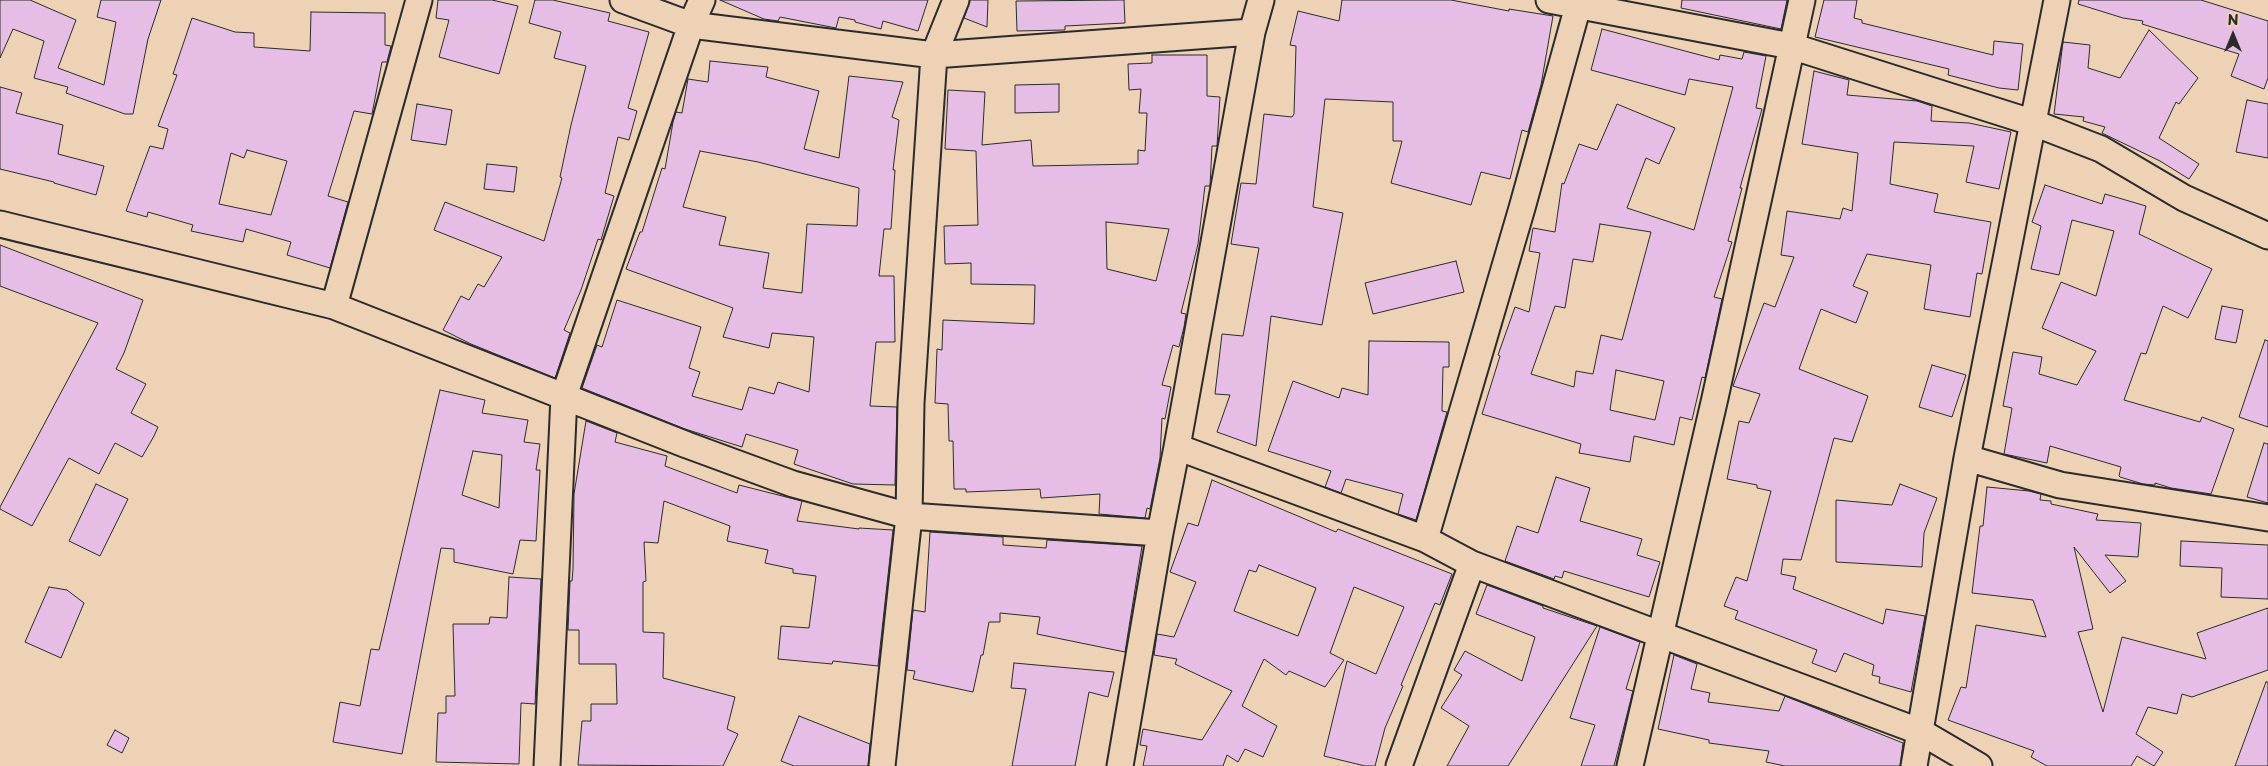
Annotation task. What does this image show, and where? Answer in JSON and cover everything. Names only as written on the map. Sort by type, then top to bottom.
[{"type":"street","points":[[334,306],[419,0]]},
{"type":"street","points":[[623,0],[690,25],[934,55],[1252,32]]},
{"type":"street","points":[[548,766],[564,396],[690,25],[702,0]]},
{"type":"street","points":[[882,766],[909,516],[912,404],[934,55],[956,0]]},
{"type":"street","points":[[1120,766],[1160,533],[1252,32],[1261,0]]},
{"type":"street","points":[[1549,0],[1790,46],[2034,123],[2101,149],[2184,198],[2268,236]]},
{"type":"street","points":[[1630,766],[1715,398],[1790,46],[1802,0]]},
{"type":"street","points":[[1914,766],[1967,458],[2057,0]]},
{"type":"street","points":[[1425,539],[1522,208],[1578,6]]},
{"type":"street","points":[[0,224],[334,306],[687,445],[793,484],[909,516],[1160,533]]},
{"type":"street","points":[[1177,447],[1425,539],[1472,564],[1921,732],[1979,766]]},
{"type":"street","points":[[1967,458],[2060,485],[2268,518]]},
{"type":"street","points":[[1400,766],[1472,564]]},
{"type":"building","points":[[0,0],[30,0],[76,20],[58,68],[104,85],[116,22],[97,17],[101,0],[161,0],[148,39],[133,114],[125,114],[66,93],[68,87],[34,78],[44,41],[13,29],[0,58]]},
{"type":"building","points":[[438,0],[492,0],[518,6],[499,74],[439,57],[449,20],[436,18]]},
{"type":"building","points":[[535,0],[553,0],[610,13],[608,21],[649,32],[628,108],[637,111],[629,140],[618,137],[605,193],[614,196],[601,240],[598,239],[581,290],[564,330],[570,333],[555,378],[471,344],[443,330],[461,296],[469,300],[478,284],[484,287],[502,257],[434,230],[445,202],[544,241],[562,178],[560,177],[571,125],[586,66],[554,58],[561,32],[529,23]]},
{"type":"building","points":[[720,0],[928,0],[918,31],[883,21],[881,29],[855,22],[855,20],[839,17],[836,28],[780,17],[778,21],[764,19]]},
{"type":"building","points":[[970,0],[988,0],[987,27],[964,18]]},
{"type":"building","points":[[1124,0],[1125,23],[1065,26],[1065,30],[1017,31],[1016,1]]},
{"type":"building","points":[[1342,0],[1451,0],[1509,11],[1509,9],[1553,16],[1541,85],[1528,132],[1522,130],[1510,179],[1481,172],[1471,205],[1391,183],[1402,141],[1393,141],[1393,102],[1325,99],[1313,207],[1343,213],[1322,325],[1271,316],[1256,446],[1217,432],[1230,395],[1215,394],[1222,334],[1243,336],[1259,248],[1231,244],[1241,183],[1256,184],[1264,114],[1292,117],[1294,114],[1296,46],[1290,45],[1298,11],[1339,21]]},
{"type":"building","points":[[1682,0],[1787,0],[1781,29],[1681,8]]},
{"type":"building","points":[[1824,0],[1857,0],[1854,18],[1862,20],[1862,23],[1993,55],[1994,41],[2023,44],[2018,90],[1999,88],[1948,75],[1949,69],[1815,37]]},
{"type":"building","points":[[2079,0],[2201,0],[2268,21],[2268,78],[2264,89],[2231,76],[2239,54],[2142,24],[2143,21],[2123,18],[2078,4]]},
{"type":"building","points":[[311,12],[385,13],[385,45],[391,46],[387,62],[382,62],[372,114],[354,111],[328,196],[348,202],[330,268],[287,255],[291,242],[246,229],[243,242],[191,231],[193,225],[148,212],[147,217],[126,211],[150,146],[163,149],[168,129],[158,126],[177,75],[173,74],[192,18],[235,32],[254,33],[254,47],[310,51]],"holes":[[[247,150],[287,161],[271,215],[219,204],[231,153],[244,158]]]},
{"type":"building","points":[[1602,29],[1719,60],[1720,55],[1742,59],[1744,52],[1766,56],[1756,108],[1762,109],[1740,188],[1742,188],[1728,241],[1732,242],[1714,297],[1722,299],[1705,378],[1702,377],[1692,420],[1680,417],[1674,445],[1634,436],[1630,462],[1579,453],[1581,444],[1482,414],[1500,356],[1498,355],[1515,307],[1529,312],[1540,253],[1529,251],[1533,228],[1555,232],[1562,183],[1564,184],[1579,144],[1597,150],[1617,104],[1675,128],[1659,164],[1646,158],[1627,208],[1694,230],[1733,87],[1689,79],[1685,95],[1591,70]],"holes":[[[1600,224],[1651,232],[1622,340],[1601,335],[1593,374],[1576,371],[1574,387],[1531,374],[1555,306],[1565,308],[1573,259],[1593,262]],[[1616,370],[1664,381],[1655,420],[1610,410]]]},
{"type":"building","points":[[2149,30],[2198,78],[2179,104],[2176,102],[2159,138],[2199,164],[2189,179],[2160,161],[2102,133],[2105,127],[2083,121],[2084,117],[2054,114],[2063,42],[2090,45],[2088,68],[2120,78]]},
{"type":"building","points":[[1152,55],[1207,55],[1207,96],[1220,97],[1217,146],[1212,146],[1210,186],[1205,186],[1198,244],[1181,313],[1186,314],[1184,327],[1179,347],[1173,345],[1162,385],[1171,387],[1165,419],[1162,418],[1160,458],[1150,509],[1147,508],[1145,518],[1099,514],[1100,494],[1041,498],[1040,489],[966,492],[966,489],[954,489],[953,441],[949,441],[948,404],[935,403],[937,349],[942,350],[943,320],[1034,324],[1035,285],[971,284],[971,263],[945,264],[944,226],[978,225],[976,151],[945,149],[948,90],[985,92],[982,145],[1031,140],[1033,166],[1138,164],[1138,150],[1145,151],[1147,113],[1139,113],[1141,89],[1129,90],[1128,64],[1152,63]],"holes":[[[1106,222],[1169,229],[1156,281],[1107,269]]]},
{"type":"building","points":[[710,61],[768,67],[766,77],[819,91],[804,149],[839,158],[849,76],[903,82],[892,117],[899,120],[893,170],[895,170],[891,229],[884,229],[879,276],[894,276],[895,342],[876,342],[870,406],[897,407],[895,485],[853,484],[794,464],[798,450],[746,434],[742,447],[685,429],[582,388],[597,345],[602,347],[617,300],[701,327],[689,368],[700,372],[692,396],[742,410],[749,387],[774,394],[778,382],[809,392],[814,337],[772,333],[769,348],[723,337],[733,308],[626,269],[640,232],[642,232],[662,168],[665,169],[673,122],[676,112],[682,113],[688,79],[708,82]],"holes":[[[700,151],[758,162],[859,188],[857,226],[807,224],[802,293],[763,288],[769,253],[719,245],[726,217],[683,207]]]},
{"type":"building","points":[[1814,71],[1849,80],[1847,95],[1917,101],[1932,106],[1931,121],[1969,123],[2011,132],[1999,189],[1966,182],[1974,146],[1894,142],[1890,184],[1938,194],[1934,212],[1991,222],[1982,274],[1977,273],[1970,317],[1924,309],[1931,265],[1867,254],[1853,286],[1868,292],[1856,323],[1821,309],[1799,369],[1868,396],[1852,442],[1834,438],[1801,560],[1783,559],[1781,574],[1796,577],[1793,589],[1883,624],[1886,609],[1925,616],[1911,692],[1879,683],[1880,677],[1872,675],[1874,665],[1844,653],[1836,672],[1812,663],[1817,650],[1735,619],[1738,611],[1724,606],[1736,577],[1747,581],[1771,491],[1757,488],[1757,485],[1727,479],[1739,421],[1749,423],[1760,394],[1733,386],[1764,303],[1775,307],[1794,257],[1781,255],[1787,211],[1840,219],[1843,208],[1852,211],[1858,153],[1802,144]]},
{"type":"building","points":[[1059,84],[1059,112],[1015,113],[1015,85]]},
{"type":"building","points":[[0,87],[22,93],[16,113],[63,125],[58,154],[104,166],[96,195],[54,182],[0,169]]},
{"type":"building","points":[[2247,100],[2268,104],[2268,158],[2236,152]]},
{"type":"building","points":[[417,104],[452,110],[446,145],[411,140]]},
{"type":"building","points":[[487,164],[517,167],[514,192],[484,189]]},
{"type":"building","points":[[2045,185],[2102,204],[2105,194],[2146,206],[2139,234],[2212,269],[2188,318],[2163,306],[2146,354],[2141,353],[2124,400],[2200,422],[2202,417],[2234,429],[2211,494],[2171,488],[2155,483],[2155,485],[2143,484],[2120,477],[2121,467],[2050,446],[2047,463],[2004,454],[2012,408],[2003,406],[2013,352],[2042,357],[2039,374],[2077,385],[2096,351],[2042,328],[2061,282],[2096,296],[2114,231],[2072,220],[2059,275],[2031,269],[2041,226],[2032,222]]},
{"type":"building","points":[[0,245],[143,300],[124,353],[116,369],[146,384],[131,413],[158,427],[142,457],[115,443],[99,474],[69,458],[32,526],[0,509],[0,507],[98,323],[0,286]]},
{"type":"building","points":[[1456,261],[1464,292],[1373,314],[1365,283]]},
{"type":"building","points":[[2222,306],[2243,310],[2236,343],[2215,339]]},
{"type":"building","points":[[2265,340],[2268,341],[2268,427],[2239,417]]},
{"type":"building","points":[[1369,341],[1449,342],[1449,367],[1443,367],[1442,411],[1447,412],[1416,520],[1398,514],[1403,494],[1346,479],[1341,493],[1325,487],[1331,471],[1268,451],[1293,381],[1339,398],[1342,388],[1368,395]]},
{"type":"building","points":[[1932,365],[1966,375],[1952,417],[1919,407]]},
{"type":"building","points":[[440,390],[485,400],[482,413],[528,420],[524,442],[540,444],[536,470],[540,470],[536,541],[520,540],[513,574],[454,562],[454,549],[441,548],[402,754],[333,742],[340,702],[360,706],[371,649],[379,650]],"holes":[[[473,451],[502,455],[499,508],[462,495]]]},
{"type":"building","points":[[586,421],[617,433],[615,442],[667,456],[665,466],[737,493],[739,485],[802,501],[797,521],[859,529],[893,530],[878,666],[833,661],[832,664],[778,659],[781,626],[809,628],[816,576],[793,573],[793,569],[765,563],[768,550],[727,541],[730,526],[664,501],[658,543],[644,542],[646,581],[643,582],[643,632],[664,633],[663,678],[735,697],[727,729],[738,734],[723,766],[578,765],[582,721],[591,721],[591,704],[617,704],[616,664],[579,664],[579,630],[568,630],[570,581],[572,581],[573,569],[574,494]]},
{"type":"building","points":[[2264,443],[2268,444],[2268,503],[2247,497]]},
{"type":"building","points":[[1556,477],[1590,488],[1580,521],[1642,539],[1637,555],[1660,562],[1649,597],[1564,571],[1562,578],[1555,576],[1554,579],[1505,561],[1517,526],[1538,533]]},
{"type":"building","points":[[1212,480],[1336,532],[1338,529],[1452,574],[1440,605],[1435,603],[1401,685],[1403,686],[1385,728],[1375,766],[1365,766],[1324,756],[1347,661],[1376,674],[1404,607],[1354,587],[1330,653],[1344,660],[1325,687],[1289,671],[1286,675],[1264,659],[1242,706],[1277,726],[1263,757],[1245,749],[1238,762],[1227,755],[1223,766],[1143,766],[1147,746],[1140,745],[1143,729],[1202,740],[1232,691],[1175,664],[1177,659],[1154,655],[1157,634],[1174,637],[1196,582],[1170,572],[1188,523],[1198,526]],"holes":[[[1259,565],[1316,588],[1298,636],[1234,611],[1249,570],[1256,572]]]},
{"type":"building","points":[[96,484],[128,499],[100,556],[69,541]]},
{"type":"building","points":[[1900,484],[1937,498],[1924,533],[1922,567],[1836,562],[1836,500],[1892,505]]},
{"type":"building","points":[[1987,487],[2041,494],[2040,500],[2051,501],[2051,504],[2098,514],[2096,520],[2141,523],[2138,557],[2105,555],[2126,581],[2110,593],[2074,547],[2093,629],[2078,632],[2103,712],[2122,637],[2206,659],[2197,633],[2268,608],[2268,670],[2192,697],[2182,694],[2177,714],[2148,707],[2136,734],[2163,752],[2154,766],[2137,756],[2131,766],[2047,766],[2031,757],[2034,751],[1948,720],[1961,687],[1966,688],[1976,625],[2046,637],[2033,600],[1972,593],[1980,526],[1983,526]]},
{"type":"building","points":[[930,532],[1003,537],[1003,545],[1046,548],[1047,540],[1142,546],[1125,652],[1037,634],[1040,617],[1000,613],[1000,622],[989,622],[983,655],[981,655],[973,692],[913,679],[915,671],[907,670],[913,610],[925,612]]},
{"type":"building","points":[[2181,541],[2268,545],[2268,599],[2221,597],[2222,568],[2180,566]]},
{"type":"building","points":[[509,577],[541,579],[535,704],[521,703],[519,764],[436,762],[438,713],[446,713],[446,696],[455,696],[453,624],[489,624],[490,617],[507,618]]},
{"type":"building","points":[[1487,585],[1543,606],[1543,608],[1597,626],[1508,766],[1447,766],[1469,726],[1441,708],[1462,675],[1454,670],[1465,651],[1522,681],[1535,637],[1476,614]]},
{"type":"building","points":[[49,587],[67,590],[84,603],[61,658],[25,642]]},
{"type":"building","points":[[1600,627],[1640,642],[1626,689],[1633,691],[1614,766],[1581,766],[1595,725],[1570,718]]},
{"type":"building","points":[[1674,655],[1697,664],[1691,689],[1710,693],[1708,702],[1779,711],[1785,696],[1903,743],[1900,766],[1785,766],[1766,762],[1769,751],[1709,743],[1709,740],[1658,729]]},
{"type":"building","points":[[1014,663],[1114,672],[1108,697],[1089,692],[1075,766],[1012,766],[1026,689],[1011,688]]},
{"type":"building","points":[[2266,682],[2268,682],[2268,766],[2235,766]]},
{"type":"building","points":[[799,716],[870,744],[868,766],[794,766],[781,761]]},
{"type":"building","points":[[115,730],[129,738],[122,753],[107,745]]}]
